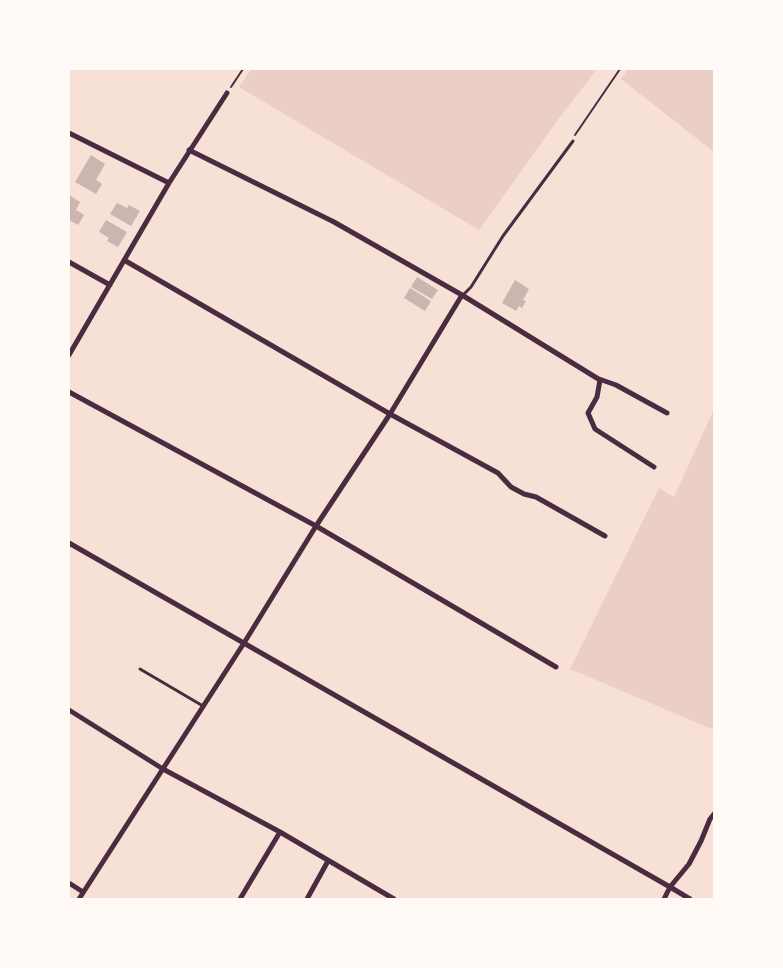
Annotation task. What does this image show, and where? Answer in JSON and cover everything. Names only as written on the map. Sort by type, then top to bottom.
[{"type":"street","points":[[69,355],[169,183],[227,93]]},
{"type":"street","points":[[69,133],[169,183]]},
{"type":"street","points":[[189,150],[334,222],[462,295],[598,379],[616,386],[667,413]]},
{"type":"street","points":[[124,260],[390,414],[498,473],[512,487],[524,494],[536,497],[605,536]]},
{"type":"street","points":[[69,262],[110,285]]},
{"type":"street","points":[[79,899],[244,643],[316,526],[390,414],[462,295]]},
{"type":"street","points":[[598,379],[597,398],[588,413],[595,429],[654,468]]},
{"type":"street","points":[[69,392],[316,526],[556,667]]},
{"type":"street","points":[[69,543],[690,899]]},
{"type":"street","points":[[69,710],[163,769],[280,832],[394,899]]},
{"type":"street","points":[[664,899],[670,887],[695,852],[714,814]]},
{"type":"street","points":[[240,899],[280,832]]},
{"type":"street","points":[[307,899],[328,861]]},
{"type":"street","points":[[69,883],[83,892]]},
{"type":"lane","points":[[462,295],[471,287],[503,236],[573,141]]},
{"type":"lane","points":[[140,668],[203,706]]},
{"type":"path","points":[[227,93],[243,69]]},
{"type":"path","points":[[573,141],[578,129],[620,69]]},
{"type":"shaded area","points":[[251,69],[597,69],[557,121],[479,230],[239,87]]},
{"type":"shaded area","points":[[628,69],[714,69],[714,152],[621,79]]},
{"type":"shaded area","points":[[714,409],[714,730],[570,669],[659,488],[674,497]]},
{"type":"building","points":[[91,155],[105,164],[96,180],[102,184],[96,194],[75,182]]},
{"type":"building","points":[[69,195],[80,202],[76,210],[84,215],[78,225],[69,220]]},
{"type":"building","points":[[117,203],[127,208],[129,205],[140,211],[131,226],[110,214]]},
{"type":"building","points":[[106,220],[127,232],[118,247],[107,241],[109,238],[99,232]]},
{"type":"building","points":[[417,277],[438,290],[432,299],[411,287]]},
{"type":"building","points":[[515,280],[529,289],[523,300],[526,301],[522,308],[519,306],[516,311],[502,303]]},
{"type":"building","points":[[410,288],[431,301],[425,311],[404,298]]}]
